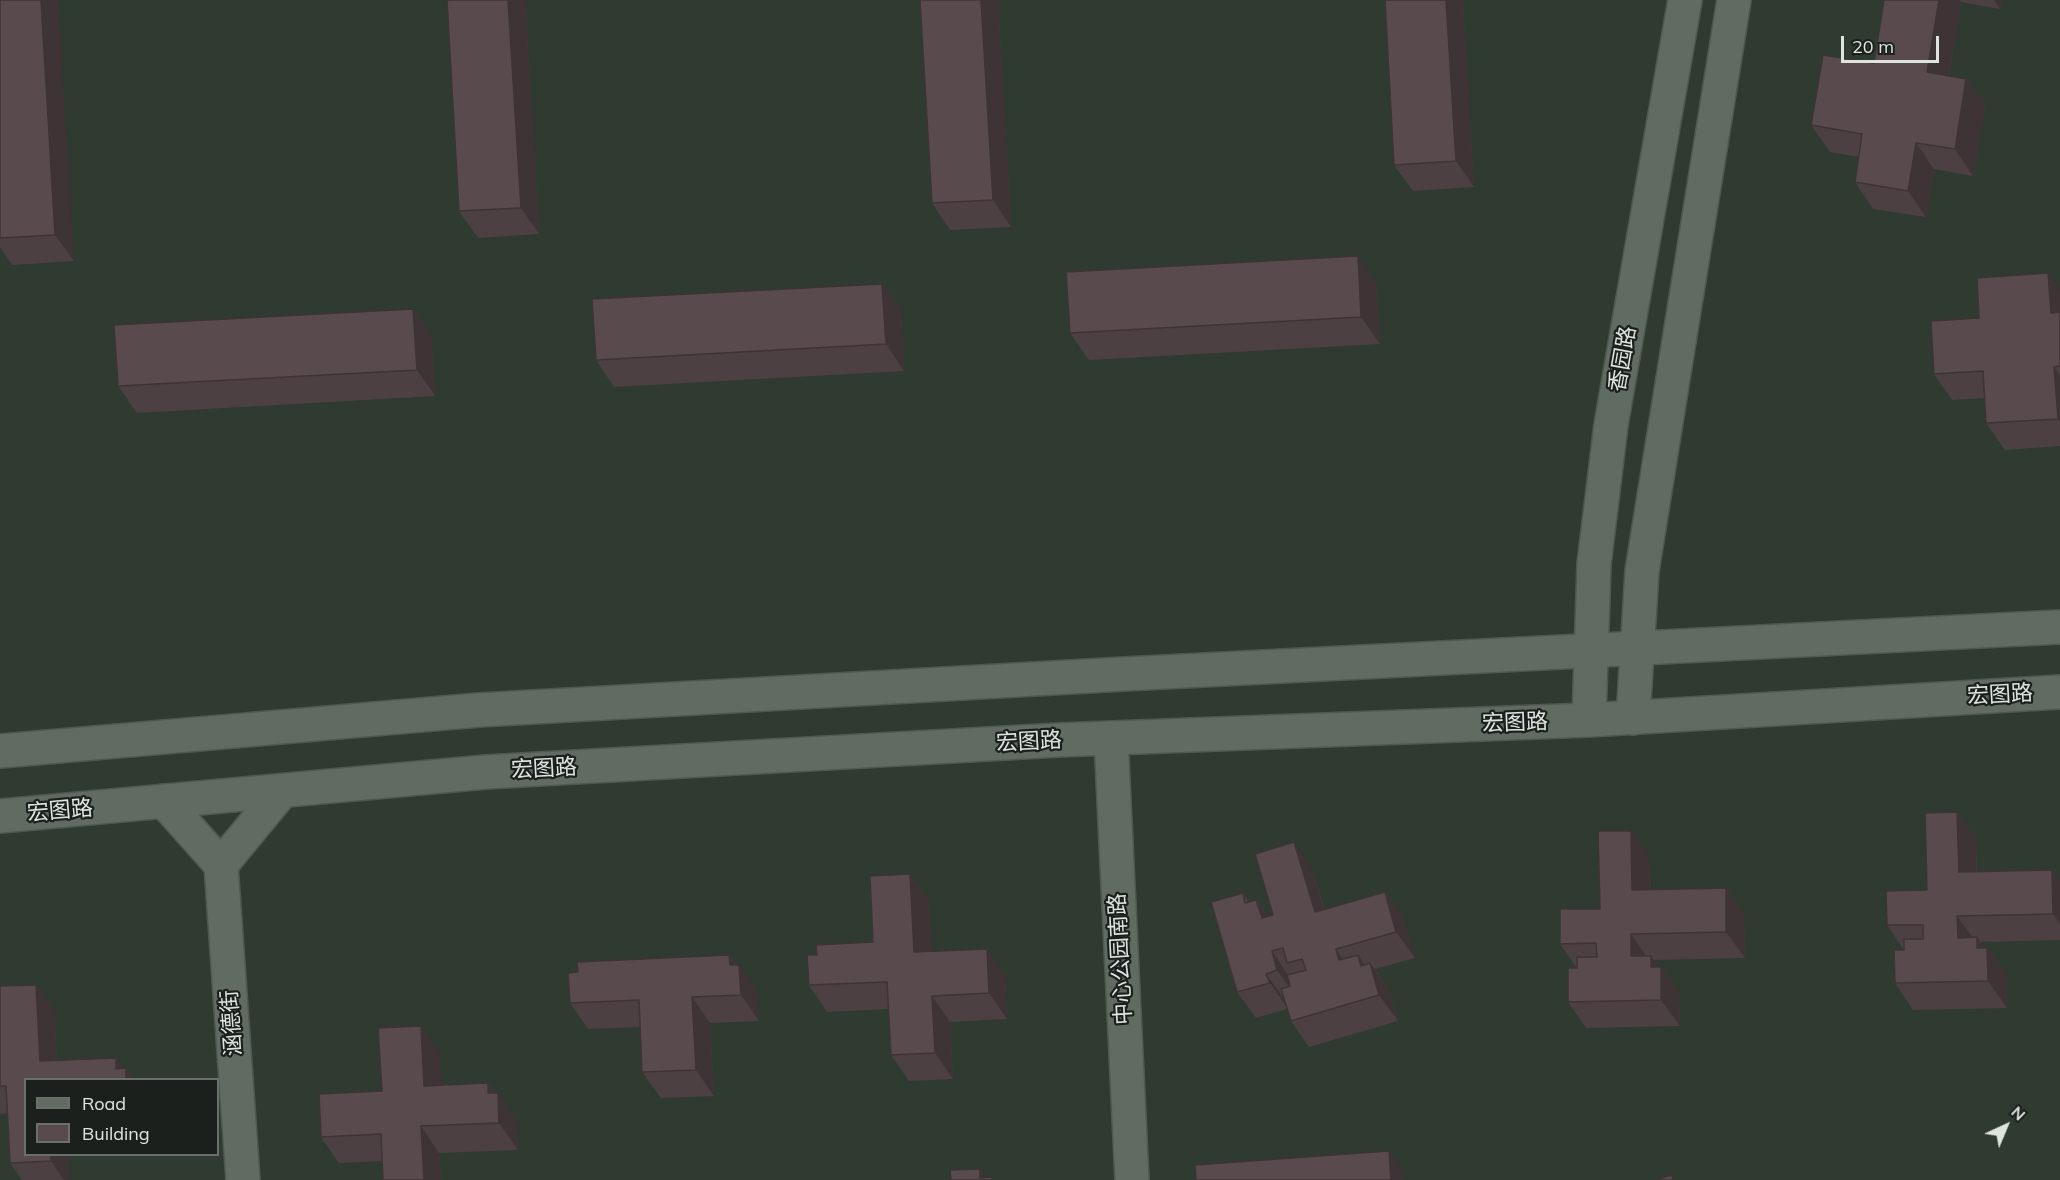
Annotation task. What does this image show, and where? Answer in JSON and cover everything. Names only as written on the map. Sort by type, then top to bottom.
[{"type":"main road","name":"香园路","points":[[1589,720],[1594,564],[1611,425],[1685,0]]},
{"type":"main road","points":[[1634,717],[1642,571],[1734,0]]},
{"type":"main road","points":[[0,751],[479,710],[1124,674],[1638,650],[2060,627]]},
{"type":"main road","name":"宏图路","points":[[0,816],[486,772],[1111,738],[1589,720],[2060,692]]},
{"type":"main road","name":"中心公园南路","points":[[1111,738],[1132,1180]]},
{"type":"main road","points":[[164,801],[221,865],[282,791]]},
{"type":"main road","name":"涵德街","points":[[221,865],[243,1180]]},
{"type":"building","points":[[0,0],[41,0],[55,235],[0,238]]},
{"type":"building","points":[[447,0],[508,0],[521,208],[459,211]]},
{"type":"building","points":[[920,0],[981,0],[993,200],[932,203]]},
{"type":"building","points":[[1385,0],[1446,0],[1456,161],[1394,165]]},
{"type":"building","points":[[1884,0],[1939,0],[1927,72],[1966,79],[1955,149],[1916,143],[1908,191],[1855,182],[1862,134],[1811,125],[1823,55],[1874,63]]},
{"type":"building","points":[[1358,256],[1361,317],[1070,333],[1066,272]]},
{"type":"building","points":[[2048,273],[2051,313],[2060,312],[2060,366],[2054,367],[2058,419],[1986,423],[1983,371],[1934,374],[1931,321],[1979,318],[1977,278]]},
{"type":"building","points":[[882,284],[886,344],[596,360],[592,299]]},
{"type":"building","points":[[413,309],[417,370],[118,386],[114,325]]},
{"type":"building","points":[[1957,812],[1959,872],[2052,870],[2053,914],[1957,916],[1958,938],[1977,937],[1977,948],[1987,948],[1988,981],[1895,983],[1894,950],[1904,950],[1904,939],[1923,939],[1923,925],[1887,925],[1886,891],[1927,890],[1925,813]]},
{"type":"building","points":[[1598,831],[1631,831],[1632,890],[1726,888],[1726,932],[1631,934],[1631,956],[1651,956],[1651,967],[1661,967],[1661,1000],[1568,1002],[1568,968],[1577,968],[1577,957],[1597,957],[1596,943],[1560,944],[1560,909],[1600,909]]},
{"type":"building","points":[[1294,842],[1315,912],[1385,892],[1396,932],[1336,949],[1339,960],[1358,955],[1361,966],[1370,963],[1379,995],[1291,1021],[1281,989],[1290,986],[1287,975],[1306,970],[1302,959],[1287,963],[1283,948],[1272,951],[1277,970],[1266,974],[1270,983],[1237,992],[1211,902],[1243,893],[1245,903],[1256,900],[1262,918],[1273,915],[1255,854]]},
{"type":"building","points":[[910,874],[914,952],[987,949],[989,993],[932,996],[935,1053],[891,1055],[887,982],[809,985],[807,955],[817,955],[816,945],[873,942],[870,876]]},
{"type":"building","points":[[729,955],[730,965],[739,965],[741,995],[692,997],[696,1070],[642,1072],[639,1000],[570,1003],[568,973],[578,972],[577,962]]},
{"type":"building","points":[[36,985],[40,1061],[116,1058],[116,1069],[126,1068],[126,1078],[24,1078],[24,1156],[51,1156],[51,1161],[10,1163],[6,1086],[0,1086],[0,986]]},
{"type":"building","points":[[421,1026],[424,1086],[488,1083],[488,1093],[498,1093],[499,1123],[421,1126],[424,1180],[383,1180],[381,1134],[321,1137],[319,1094],[382,1091],[378,1028]]},
{"type":"building","points":[[1389,1151],[1391,1180],[1196,1180],[1195,1165]]},
{"type":"building","points":[[980,1169],[980,1178],[991,1177],[992,1180],[951,1180],[950,1170]]},
{"type":"building","points":[[1672,1175],[1673,1180],[1655,1180]]}]
